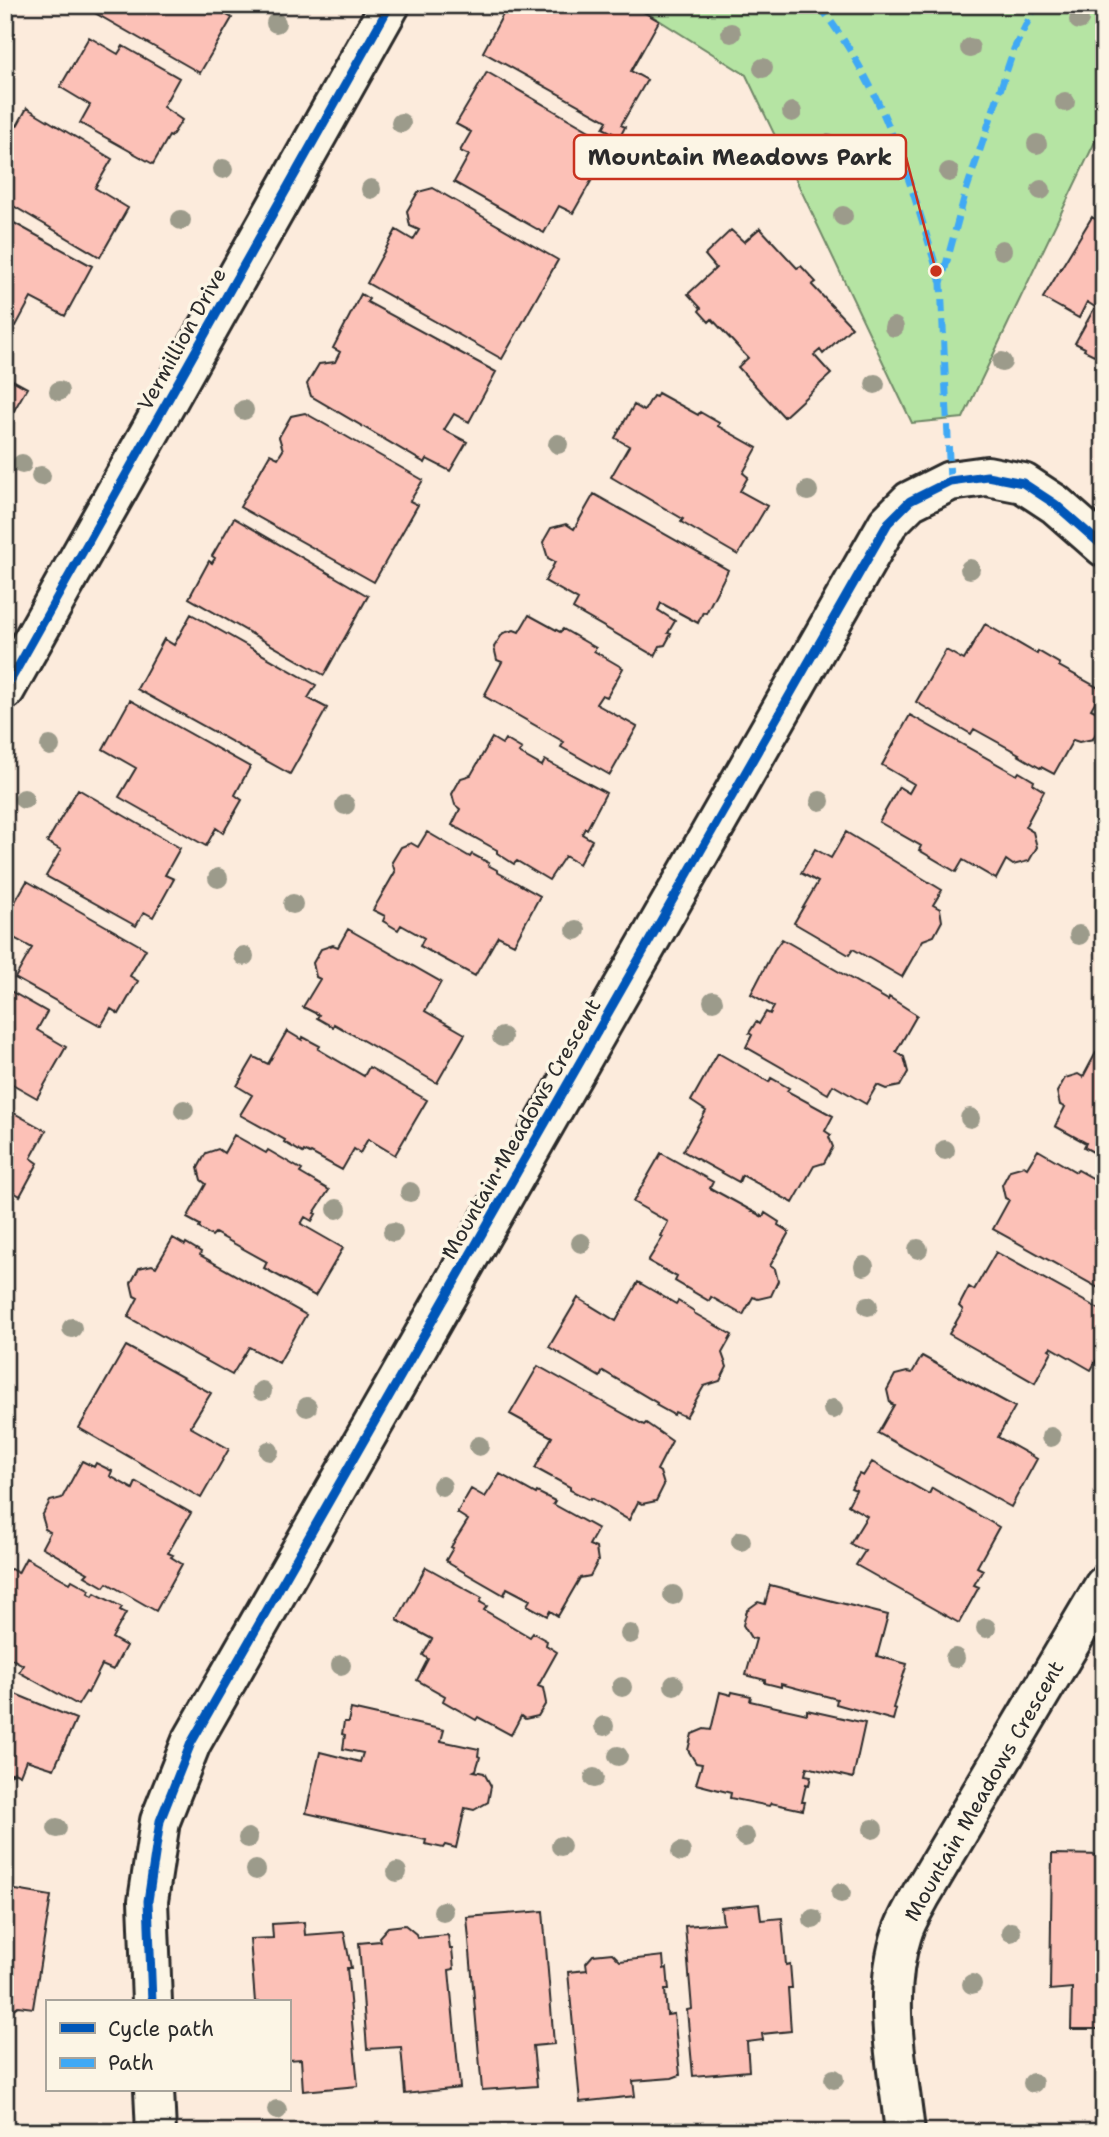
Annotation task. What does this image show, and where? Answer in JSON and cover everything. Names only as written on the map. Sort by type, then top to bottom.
[{"type":"street","name":"Vermillion Drive","points":[[5,690],[390,5]]},
{"type":"street","name":"Mountain Meadows Crescent","points":[[152,2000],[148,1901],[160,1821],[191,1743],[888,523],[910,501],[950,481],[987,476],[1023,483],[1055,504],[1104,548]]},
{"type":"street","name":"Mountain Meadows Crescent","points":[[905,2132],[892,2015],[893,1973],[902,1933],[921,1895],[1104,1586]]},
{"type":"street","points":[[155,2092],[156,2132]]},
{"type":"green space","points":[[635,5],[1104,5],[1104,123],[963,418],[912,423],[746,75]]},
{"type":"building","points":[[81,5],[217,5],[216,9],[232,18],[200,73]]},
{"type":"building","points":[[508,5],[631,5],[659,21],[631,71],[647,80],[621,125],[625,127],[620,137],[603,128],[607,121],[483,52]]},
{"type":"building","points":[[89,37],[118,54],[123,46],[179,78],[163,107],[182,120],[153,164],[80,123],[90,105],[60,87]]},
{"type":"building","points":[[487,72],[612,144],[573,213],[559,206],[544,233],[454,182],[469,155],[460,151],[471,132],[456,124]]},
{"type":"building","points":[[27,108],[112,159],[95,188],[128,208],[100,257],[5,201],[5,127],[8,122],[17,126]]},
{"type":"building","points":[[433,188],[558,260],[502,359],[367,283],[396,230],[413,240],[419,230],[410,226],[407,211],[418,192]]},
{"type":"building","points":[[1092,217],[1103,224],[1104,222],[1104,360],[1075,343],[1095,307],[1087,302],[1079,318],[1043,298]]},
{"type":"building","points":[[5,218],[92,266],[65,316],[31,298],[16,326],[5,320]]},
{"type":"building","points":[[760,228],[797,268],[801,266],[816,282],[812,285],[852,327],[823,354],[820,350],[814,355],[831,374],[784,417],[738,367],[748,358],[712,319],[709,322],[688,294],[716,268],[705,255],[731,230],[744,242]]},
{"type":"building","points":[[361,294],[369,299],[367,302],[496,372],[469,422],[454,414],[444,430],[467,442],[450,471],[427,459],[425,463],[311,396],[307,384],[319,364],[335,362],[340,352],[333,348]]},
{"type":"building","points":[[5,376],[27,388],[5,426]]},
{"type":"building","points":[[658,393],[698,415],[700,412],[719,423],[718,426],[757,448],[743,473],[748,477],[740,491],[767,506],[738,555],[611,477],[629,446],[615,438],[634,405],[644,411],[653,396],[656,397]]},
{"type":"building","points":[[305,413],[423,480],[410,501],[418,505],[374,582],[240,507],[270,454],[278,458],[283,450],[279,437],[291,416]]},
{"type":"building","points":[[594,494],[728,570],[698,623],[661,603],[658,610],[675,621],[665,645],[660,646],[655,656],[573,609],[578,600],[545,581],[555,562],[548,558],[543,542],[551,528],[566,524],[574,529]]},
{"type":"building","points":[[234,518],[368,596],[324,675],[189,598],[209,561],[212,563],[215,558],[212,556]]},
{"type":"building","points":[[191,614],[316,685],[308,698],[327,708],[290,774],[137,689],[164,639],[174,645]]},
{"type":"building","points":[[529,615],[560,632],[563,629],[623,668],[607,697],[602,695],[596,704],[637,727],[610,775],[561,747],[564,742],[484,696],[502,662],[497,660],[494,647],[503,633],[514,630],[519,632]]},
{"type":"building","points":[[985,624],[1037,654],[1038,651],[1102,690],[1091,709],[1097,712],[1100,725],[1093,739],[1079,742],[1073,740],[1054,774],[974,729],[971,734],[916,702],[946,650],[964,660]]},
{"type":"building","points":[[130,700],[250,767],[235,795],[242,800],[223,833],[216,828],[206,846],[119,797],[136,768],[103,749]]},
{"type":"building","points":[[910,715],[1017,775],[1019,772],[1044,791],[1025,827],[1033,832],[1037,847],[1029,861],[1013,865],[1006,860],[996,879],[963,860],[956,872],[919,850],[921,846],[879,822],[899,787],[909,793],[914,784],[882,765]]},
{"type":"building","points":[[492,738],[502,744],[505,739],[522,749],[519,753],[542,766],[545,760],[606,793],[582,834],[592,840],[579,864],[565,856],[549,880],[517,861],[514,864],[497,853],[497,850],[452,825],[460,809],[455,805],[452,794],[461,778],[471,775]]},
{"type":"building","points":[[78,789],[180,848],[165,875],[174,879],[153,917],[144,912],[136,926],[46,876],[61,850],[47,842]]},
{"type":"building","points":[[427,832],[470,857],[472,854],[489,863],[497,872],[540,896],[514,944],[498,936],[475,976],[420,946],[424,938],[401,925],[398,930],[383,921],[385,916],[373,910],[395,872],[392,862],[401,847],[411,843],[418,847]]},
{"type":"building","points":[[846,832],[942,890],[933,905],[940,909],[942,921],[934,936],[923,940],[902,977],[853,949],[849,955],[794,923],[818,882],[801,873],[815,849],[831,858]]},
{"type":"building","points":[[27,881],[146,949],[130,976],[138,981],[119,1014],[111,1009],[101,1026],[15,978],[32,948],[5,933],[5,919]]},
{"type":"building","points":[[348,929],[441,982],[425,1011],[465,1034],[437,1083],[334,1024],[333,1027],[317,1018],[319,1015],[303,1007],[320,979],[316,977],[313,963],[321,949],[333,945],[338,947]]},
{"type":"building","points":[[782,939],[917,1015],[896,1052],[904,1057],[908,1072],[900,1086],[886,1089],[877,1085],[866,1104],[833,1085],[828,1094],[746,1047],[752,1035],[749,1033],[756,1022],[759,1024],[766,1012],[770,1014],[774,1007],[751,994]]},
{"type":"building","points":[[5,988],[47,1012],[37,1030],[66,1047],[37,1098],[7,1081],[5,1084]]},
{"type":"building","points":[[287,1031],[320,1046],[318,1049],[364,1076],[369,1067],[427,1100],[395,1155],[368,1139],[360,1153],[354,1149],[342,1170],[311,1153],[303,1153],[240,1115],[252,1095],[237,1086],[254,1057],[268,1064]]},
{"type":"building","points":[[1100,1045],[1104,1047],[1104,1158],[1084,1147],[1086,1143],[1055,1126],[1065,1107],[1060,1105],[1057,1092],[1065,1078],[1078,1074],[1083,1077]]},
{"type":"building","points":[[718,1053],[769,1082],[771,1078],[789,1088],[787,1091],[833,1116],[825,1131],[831,1135],[829,1137],[833,1147],[824,1163],[814,1166],[793,1203],[742,1175],[739,1182],[683,1151],[706,1111],[691,1101]]},
{"type":"building","points":[[5,1108],[46,1131],[31,1158],[38,1163],[20,1196],[12,1191],[5,1204]]},
{"type":"building","points":[[234,1135],[266,1153],[268,1150],[329,1190],[312,1221],[305,1217],[301,1224],[343,1248],[315,1296],[264,1268],[267,1262],[215,1233],[212,1236],[187,1218],[206,1184],[201,1180],[198,1168],[206,1153],[218,1149],[224,1153]]},
{"type":"building","points":[[1038,1150],[1096,1180],[1094,1182],[1104,1188],[1104,1291],[993,1229],[1009,1200],[1005,1198],[1002,1185],[1010,1170],[1024,1166],[1027,1168]]},
{"type":"building","points":[[661,1153],[713,1182],[710,1188],[763,1217],[765,1213],[789,1232],[770,1266],[775,1269],[778,1281],[771,1296],[758,1299],[753,1297],[743,1315],[711,1297],[709,1301],[675,1281],[677,1277],[648,1261],[663,1237],[661,1236],[668,1222],[633,1202]]},
{"type":"building","points":[[173,1238],[185,1245],[186,1243],[201,1252],[200,1255],[306,1315],[279,1363],[249,1347],[232,1375],[128,1317],[138,1298],[134,1296],[131,1283],[139,1268],[152,1265],[156,1267]]},
{"type":"building","points":[[996,1252],[1104,1312],[1104,1347],[1091,1370],[1051,1347],[1049,1349],[1052,1351],[1035,1383],[949,1334],[963,1310],[959,1306],[969,1287],[974,1290]]},
{"type":"building","points":[[638,1282],[676,1304],[678,1301],[732,1335],[722,1353],[727,1367],[720,1381],[704,1386],[686,1417],[675,1412],[674,1415],[603,1371],[600,1377],[549,1347],[578,1298],[616,1321]]},
{"type":"building","points":[[126,1346],[211,1393],[190,1427],[229,1449],[201,1498],[79,1428]]},
{"type":"building","points":[[922,1356],[1015,1407],[998,1437],[1037,1459],[1011,1507],[878,1433],[894,1405],[890,1403],[887,1390],[895,1375],[912,1373]]},
{"type":"building","points":[[538,1366],[644,1425],[646,1423],[672,1441],[657,1470],[664,1485],[656,1501],[642,1504],[638,1502],[629,1520],[591,1498],[590,1500],[570,1490],[570,1487],[535,1468],[552,1437],[510,1414]]},
{"type":"building","points":[[82,1461],[94,1467],[96,1463],[112,1471],[110,1476],[133,1489],[136,1482],[191,1513],[168,1553],[182,1564],[156,1611],[107,1583],[104,1587],[85,1576],[88,1573],[42,1547],[50,1532],[44,1529],[42,1516],[50,1501],[62,1498]]},
{"type":"building","points":[[872,1462],[929,1494],[932,1488],[999,1527],[977,1567],[983,1570],[974,1585],[979,1587],[959,1623],[856,1565],[865,1551],[850,1544],[867,1516],[848,1505],[856,1490],[851,1488],[859,1474],[863,1476]]},
{"type":"building","points":[[500,1474],[555,1501],[553,1504],[598,1529],[589,1545],[596,1548],[598,1561],[590,1576],[580,1578],[558,1616],[550,1611],[547,1616],[527,1605],[530,1600],[507,1588],[504,1595],[446,1560],[468,1520],[457,1513],[471,1489],[485,1497]]},
{"type":"building","points":[[26,1558],[70,1583],[72,1580],[90,1590],[88,1593],[93,1596],[95,1593],[122,1607],[120,1610],[126,1613],[112,1638],[126,1646],[113,1670],[102,1665],[88,1693],[86,1692],[78,1705],[19,1672],[23,1665],[5,1655],[5,1571],[11,1569],[18,1573]]},
{"type":"building","points":[[426,1567],[482,1598],[480,1602],[487,1606],[484,1610],[530,1637],[533,1633],[547,1641],[546,1645],[557,1652],[538,1686],[543,1688],[546,1703],[538,1716],[525,1719],[521,1716],[511,1735],[478,1717],[476,1720],[443,1701],[445,1696],[417,1680],[428,1659],[423,1655],[432,1639],[397,1620]]},
{"type":"building","points":[[770,1585],[888,1615],[877,1656],[907,1664],[893,1708],[896,1709],[893,1720],[836,1704],[837,1699],[781,1684],[781,1687],[765,1683],[765,1680],[746,1675],[756,1639],[751,1638],[743,1625],[747,1610],[758,1602],[765,1604]]},
{"type":"building","points":[[720,1692],[751,1696],[750,1701],[807,1714],[807,1710],[865,1723],[853,1778],[807,1767],[805,1775],[811,1776],[809,1785],[806,1784],[803,1810],[730,1798],[731,1793],[696,1784],[702,1764],[696,1763],[688,1750],[692,1734],[704,1729],[711,1730]]},
{"type":"building","points":[[13,1693],[76,1719],[54,1769],[26,1760],[20,1775],[11,1773],[5,1788],[5,1696],[11,1698]]},
{"type":"building","points":[[351,1709],[444,1730],[441,1741],[479,1749],[480,1757],[474,1771],[484,1773],[491,1786],[488,1802],[474,1810],[465,1808],[456,1848],[425,1844],[426,1840],[306,1813],[320,1752],[360,1762],[363,1753],[343,1749],[344,1722],[348,1722]]},
{"type":"building","points":[[1052,1854],[1104,1855],[1104,2029],[1071,2029],[1072,1988],[1050,1990]]},
{"type":"building","points":[[10,1889],[51,1896],[33,2008],[18,2006],[5,2015],[5,1897],[8,1898]]},
{"type":"building","points":[[759,1904],[761,1920],[782,1918],[786,1965],[790,1964],[792,1988],[788,1988],[791,2031],[762,2034],[763,2040],[747,2042],[749,2071],[693,2076],[687,2010],[692,2009],[685,1926],[723,1923],[721,1908]]},
{"type":"building","points":[[543,1911],[554,2044],[533,2046],[537,2086],[482,2090],[467,1917]]},
{"type":"building","points":[[304,1922],[305,1935],[344,1932],[351,1968],[347,1968],[358,2086],[303,2091],[301,2059],[290,2060],[290,2000],[255,2000],[250,1939],[273,1938],[272,1924]]},
{"type":"building","points":[[405,1925],[417,1938],[448,1935],[454,1969],[449,1970],[460,2088],[405,2094],[401,2047],[367,2049],[359,1943],[380,1941],[379,1937],[388,1927]]},
{"type":"building","points":[[612,1953],[620,1961],[663,1956],[669,1990],[665,1990],[667,2015],[674,2014],[680,2075],[633,2081],[635,2096],[580,2102],[568,1972],[587,1970],[586,1963],[593,1955]]},
{"type":"marked path","points":[[819,5],[851,52],[880,106],[909,181],[941,283]]},
{"type":"marked path","points":[[950,481],[941,283],[966,191],[1014,49],[1036,5]]},
{"type":"cycle path","points":[[5,690],[390,5]]},
{"type":"cycle path","points":[[152,2000],[148,1901],[160,1821],[191,1743],[888,523],[910,501],[950,481],[987,476],[1023,483],[1055,504],[1104,547]]},
{"type":"place","name":"Mountain Meadows Park","points":[[936,271]]}]
